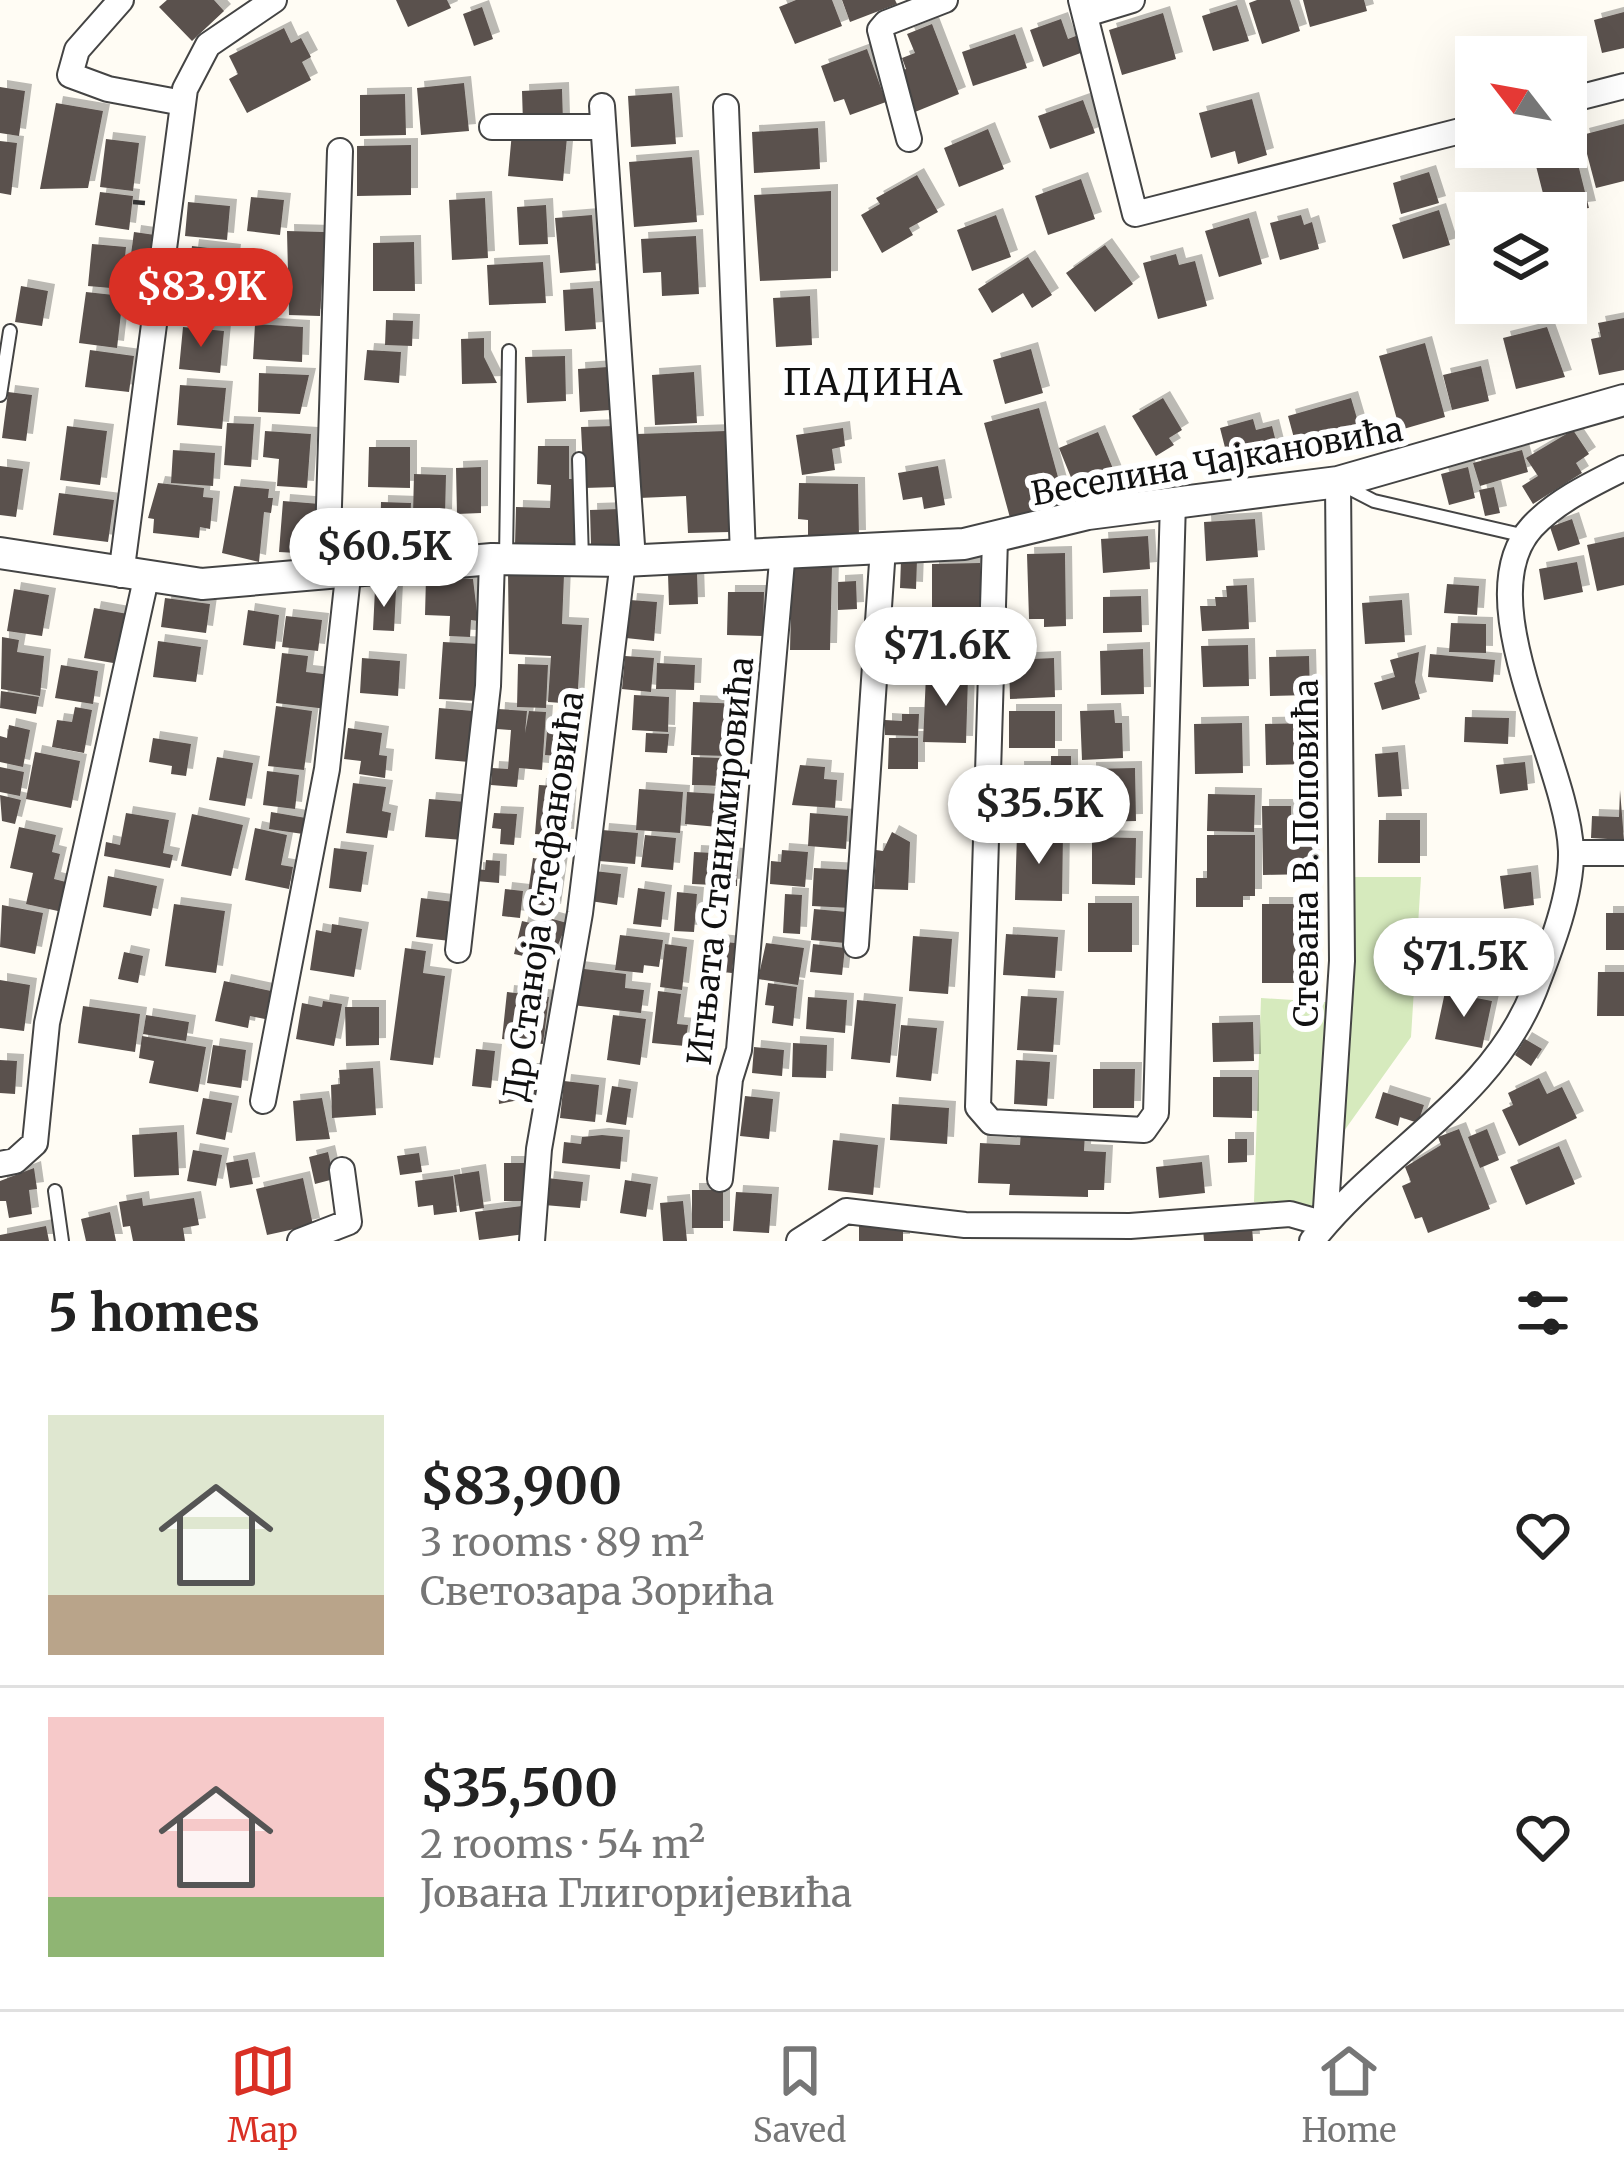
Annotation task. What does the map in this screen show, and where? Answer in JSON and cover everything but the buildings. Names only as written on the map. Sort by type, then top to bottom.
[{"type":"street","points":[[121,0],[77,50],[68,66],[70,75],[108,89],[183,103]]},
{"type":"street","points":[[0,1164],[15,1161],[34,1143],[46,1023],[134,577],[183,103],[192,70],[208,45],[274,0]]},
{"type":"street","points":[[909,140],[880,31],[886,23],[945,0]]},
{"type":"street","points":[[1132,0],[1084,7],[1136,214],[1455,132]]},
{"type":"street","points":[[1587,96],[1624,86]]},
{"type":"street","points":[[726,107],[742,555]]},
{"type":"street","name":"Др Станоја Стефановића","points":[[492,127],[603,116],[628,560],[580,913],[538,1149],[532,1241]]},
{"type":"street","points":[[263,1101],[327,770],[338,569],[340,151]]},
{"type":"street","name":"Веселина Чајкановића","points":[[1,558],[134,577],[235,583],[338,569],[499,559],[628,560],[995,539],[1074,516],[1338,482],[1624,400]]},
{"type":"street","points":[[799,1241],[846,1211],[964,1225],[1130,1226],[1290,1214],[1318,1233],[1501,1054],[1535,989],[1571,853],[1511,621],[1508,581],[1525,536],[1565,500],[1624,468]]},
{"type":"street","name":"Стевана В. Поповића","points":[[1318,1233],[1342,961],[1338,482]]},
{"type":"street","points":[[995,539],[978,1107],[991,1122],[1144,1130],[1156,1113],[1173,501]]},
{"type":"street","points":[[856,945],[883,548]]},
{"type":"street","name":"Игњата Станимировића","points":[[720,1179],[730,1078],[739,1050],[783,550]]},
{"type":"street","points":[[458,950],[499,559]]},
{"type":"street","points":[[1571,853],[1624,854]]},
{"type":"street","points":[[299,1241],[349,1222],[341,1170]]},
{"type":"lane","points":[[0,394],[10,331]]},
{"type":"lane","points":[[499,559],[509,351]]},
{"type":"lane","points":[[579,459],[582,560]]},
{"type":"lane","points":[[1338,482],[1374,500],[1525,536]]},
{"type":"lane","points":[[55,1192],[62,1241]]},
{"type":"path","points":[[133,202],[149,204]]},
{"type":"green space","points":[[1343,877],[1421,877],[1411,1037],[1344,1131],[1312,1206],[1254,1202],[1261,998],[1340,1003]]},
{"type":"district","name":"ПАДИНА","points":[[874,382]]}]
